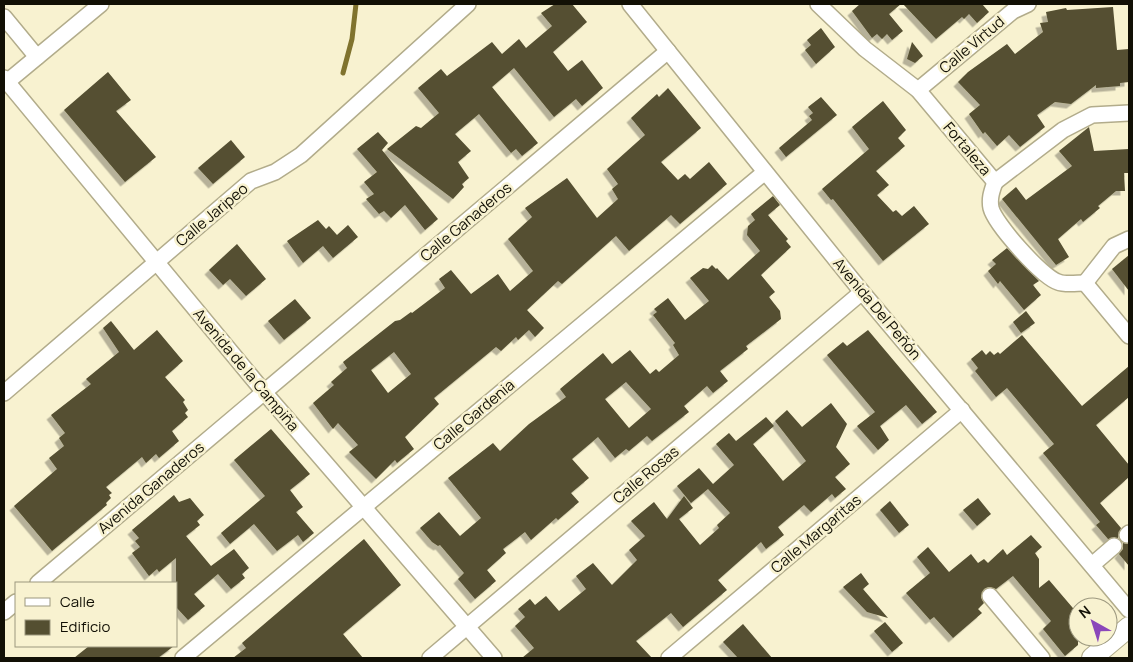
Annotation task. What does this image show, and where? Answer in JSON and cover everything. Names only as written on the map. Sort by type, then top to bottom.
[{"type":"main road","points":[[1092,658],[1129,627]]},
{"type":"street","points":[[5,80],[37,57],[101,4]]},
{"type":"street","name":"Calle Jaripeo","points":[[4,393],[251,181],[275,172],[301,155],[468,4]]},
{"type":"street","name":"Avenida Del Peñón","points":[[630,4],[862,292],[1129,610]]},
{"type":"street","name":"Calle Virtud","points":[[918,90],[1013,11],[1028,4]]},
{"type":"street","name":"Fortaleza","points":[[824,6],[865,49],[918,90],[995,182],[990,198],[992,211],[999,223],[1048,277],[1059,283],[1085,283]]},
{"type":"street","points":[[4,17],[37,57]]},
{"type":"street","name":"Calle Ganaderos","points":[[264,392],[668,51]]},
{"type":"street","name":"Avenida de la Campiña","points":[[5,80],[264,392],[494,658]]},
{"type":"street","points":[[995,182],[1063,130],[1092,115],[1129,113]]},
{"type":"street","name":"Calle Gardenia","points":[[183,658],[765,172]]},
{"type":"street","points":[[1129,239],[1114,246],[1085,283],[1129,336]]},
{"type":"street","name":"Calle Rosas","points":[[430,658],[862,292]]},
{"type":"street","name":"Avenida Ganaderos","points":[[39,582],[264,392]]},
{"type":"street","name":"Calle Margaritas","points":[[669,658],[962,410]]},
{"type":"street","points":[[1092,565],[1114,546]]},
{"type":"street","points":[[990,596],[1042,658]]},
{"type":"street","points":[[4,612],[15,603]]},
{"type":"building","points":[[555,4],[572,4],[587,22],[553,52],[568,71],[582,60],[603,88],[582,106],[576,99],[554,117],[514,68],[492,87],[538,143],[522,156],[516,149],[511,153],[479,114],[455,134],[471,151],[458,162],[469,178],[462,184],[464,187],[453,199],[387,149],[416,126],[421,128],[439,113],[418,88],[441,69],[447,76],[492,42],[502,54],[519,39],[526,48],[552,26],[541,13]]},
{"type":"building","points":[[860,4],[901,4],[889,14],[903,31],[892,40],[887,34],[882,39],[877,34],[872,38],[852,11]]},
{"type":"building","points":[[903,4],[982,4],[989,12],[977,23],[969,14],[964,19],[962,17],[936,39]]},
{"type":"building","points":[[1113,7],[1117,50],[1129,49],[1129,82],[1120,83],[1120,86],[1096,88],[1096,85],[1071,104],[1055,102],[1037,115],[1045,127],[1020,147],[1009,135],[997,146],[985,132],[983,134],[969,114],[980,105],[958,82],[968,72],[1007,44],[1015,54],[1043,32],[1040,23],[1048,22],[1046,12],[1066,8],[1067,10]]},
{"type":"building","points":[[821,28],[835,47],[816,64],[805,50],[811,45],[807,40]]},
{"type":"building","points":[[912,42],[923,56],[915,63],[907,59]]},
{"type":"building","points":[[108,72],[131,100],[116,111],[156,157],[125,182],[64,110]]},
{"type":"building","points":[[668,88],[701,128],[661,162],[678,180],[685,174],[690,179],[709,162],[727,184],[680,224],[671,215],[629,251],[616,236],[562,284],[558,281],[527,310],[544,328],[535,337],[529,330],[518,340],[516,337],[501,351],[496,347],[434,398],[439,404],[405,437],[414,449],[397,463],[395,460],[376,479],[349,452],[358,445],[338,423],[333,429],[313,403],[334,385],[331,382],[347,368],[343,362],[395,321],[412,313],[445,288],[439,279],[451,270],[471,294],[498,274],[510,291],[533,271],[508,239],[532,217],[525,208],[567,178],[597,218],[618,199],[612,189],[618,184],[607,169],[645,135],[631,118],[657,94],[659,97]],"holes":[[[394,352],[411,374],[388,393],[371,370]]]},
{"type":"building","points":[[821,97],[837,115],[786,157],[779,148],[812,120],[809,116],[813,113],[808,107]]},
{"type":"building","points":[[883,101],[906,130],[898,138],[905,146],[876,171],[889,185],[877,195],[893,212],[896,210],[902,216],[914,206],[929,224],[883,261],[833,199],[831,200],[822,189],[869,149],[852,127]]},
{"type":"building","points":[[1089,127],[1094,151],[1129,149],[1129,173],[1124,173],[1125,191],[1116,191],[1098,206],[1100,208],[1083,222],[1081,219],[1058,239],[1069,257],[1056,265],[1002,199],[1016,187],[1026,200],[1072,166],[1059,151]]},
{"type":"building","points":[[378,132],[388,143],[382,150],[438,219],[425,230],[405,205],[391,218],[384,211],[379,214],[366,199],[374,194],[364,182],[377,172],[357,149]]},
{"type":"building","points":[[231,140],[245,157],[213,184],[198,168]]},
{"type":"building","points":[[773,196],[780,205],[768,215],[788,239],[786,241],[791,247],[761,275],[775,292],[769,297],[780,311],[781,319],[746,346],[748,349],[720,371],[728,381],[713,393],[707,386],[684,406],[689,412],[652,441],[647,436],[629,451],[626,449],[615,458],[598,437],[572,459],[589,478],[571,493],[579,502],[558,520],[556,518],[531,540],[525,532],[503,549],[506,553],[487,570],[496,581],[475,599],[458,579],[464,573],[440,545],[438,546],[432,542],[420,528],[439,512],[460,536],[481,518],[448,478],[493,443],[500,451],[529,424],[566,397],[560,389],[603,353],[612,364],[630,350],[650,374],[656,369],[659,372],[679,355],[673,345],[675,343],[653,315],[657,312],[654,309],[668,298],[685,320],[709,301],[690,278],[703,268],[708,269],[712,265],[728,280],[760,251],[747,235],[748,226],[755,220],[751,214]],"holes":[[[626,382],[651,409],[629,428],[605,399]]]},
{"type":"building","points":[[318,220],[326,229],[329,226],[337,235],[348,225],[358,237],[333,258],[323,246],[303,263],[287,241]]},
{"type":"building","points":[[237,244],[266,279],[246,296],[230,279],[223,285],[209,270]]},
{"type":"building","points":[[1007,248],[1039,281],[1033,285],[1041,295],[1024,310],[1000,281],[998,284],[988,271],[996,264],[992,260]]},
{"type":"building","points":[[1129,255],[1129,291],[1112,269]]},
{"type":"building","points":[[295,299],[311,318],[284,340],[268,321]]},
{"type":"building","points":[[1026,311],[1035,323],[1021,333],[1013,322]]},
{"type":"building","points":[[111,321],[134,350],[157,330],[183,361],[165,377],[185,400],[183,402],[188,410],[185,413],[188,417],[172,431],[179,441],[159,458],[156,454],[146,463],[142,457],[106,487],[112,493],[109,495],[111,498],[106,503],[107,505],[52,551],[14,506],[57,469],[49,458],[64,446],[59,438],[65,433],[51,415],[91,384],[86,379],[119,352],[103,328]]},
{"type":"building","points":[[868,330],[937,412],[922,424],[906,405],[880,426],[889,440],[878,450],[857,426],[875,412],[827,355],[843,342],[847,346]]},
{"type":"building","points":[[1022,335],[1082,406],[1129,366],[1129,397],[1096,425],[1129,465],[1129,477],[1100,503],[1121,528],[1118,538],[1108,539],[1096,525],[1100,522],[1043,453],[1054,444],[1007,388],[996,397],[975,371],[978,368],[971,359],[982,350],[986,355],[990,351],[994,355],[998,352],[1000,354]]},
{"type":"building","points":[[831,403],[847,424],[836,447],[850,464],[835,477],[846,489],[835,498],[832,494],[811,512],[804,505],[778,527],[784,535],[766,549],[761,542],[718,580],[727,590],[683,627],[671,613],[636,641],[652,658],[522,658],[534,648],[515,626],[525,617],[518,609],[530,599],[535,605],[546,596],[559,611],[586,589],[576,576],[593,563],[612,585],[637,560],[629,550],[645,536],[631,521],[654,502],[667,519],[684,496],[693,508],[679,519],[700,545],[719,528],[717,525],[730,513],[708,489],[691,503],[677,486],[699,468],[713,484],[734,465],[716,444],[729,433],[736,441],[766,417],[774,426],[753,444],[783,481],[806,461],[775,421],[787,410],[802,427]]},
{"type":"building","points":[[271,429],[310,474],[290,490],[303,507],[296,512],[314,533],[303,542],[298,535],[277,551],[254,524],[230,544],[221,533],[265,496],[234,460]]},
{"type":"building","points":[[174,495],[179,502],[190,498],[204,515],[197,521],[200,525],[186,536],[211,566],[234,549],[249,568],[242,574],[245,578],[231,589],[218,574],[194,594],[205,606],[188,620],[178,609],[176,558],[159,572],[157,569],[149,576],[132,553],[140,547],[135,541],[139,538],[132,530]]},
{"type":"building","points":[[978,498],[991,514],[977,526],[963,510]]},
{"type":"building","points":[[890,501],[909,525],[899,533],[880,510]]},
{"type":"building","points":[[1031,535],[1042,547],[1035,553],[1039,559],[1039,588],[1049,580],[1068,602],[1068,647],[1076,647],[1065,656],[1043,629],[1051,621],[1013,576],[996,589],[989,587],[984,589],[981,597],[984,603],[978,609],[982,613],[953,638],[934,617],[930,620],[906,593],[930,573],[917,557],[928,547],[949,572],[971,554],[978,563],[984,559],[988,563],[1003,549],[1007,555]]},
{"type":"building","points":[[364,539],[401,585],[343,634],[363,658],[233,658],[246,648],[242,643]]},
{"type":"building","points":[[1123,543],[1129,544],[1129,566],[1119,554],[1123,549]]},
{"type":"building","points":[[861,573],[869,584],[863,589],[888,618],[867,612],[843,587]]},
{"type":"building","points":[[885,622],[903,643],[892,652],[874,631]]},
{"type":"building","points":[[743,624],[772,658],[738,658],[723,642]]},
{"type":"building","points":[[88,647],[173,647],[158,658],[74,658]]},
{"type":"waterway","points":[[343,73],[352,39],[356,4]]}]
